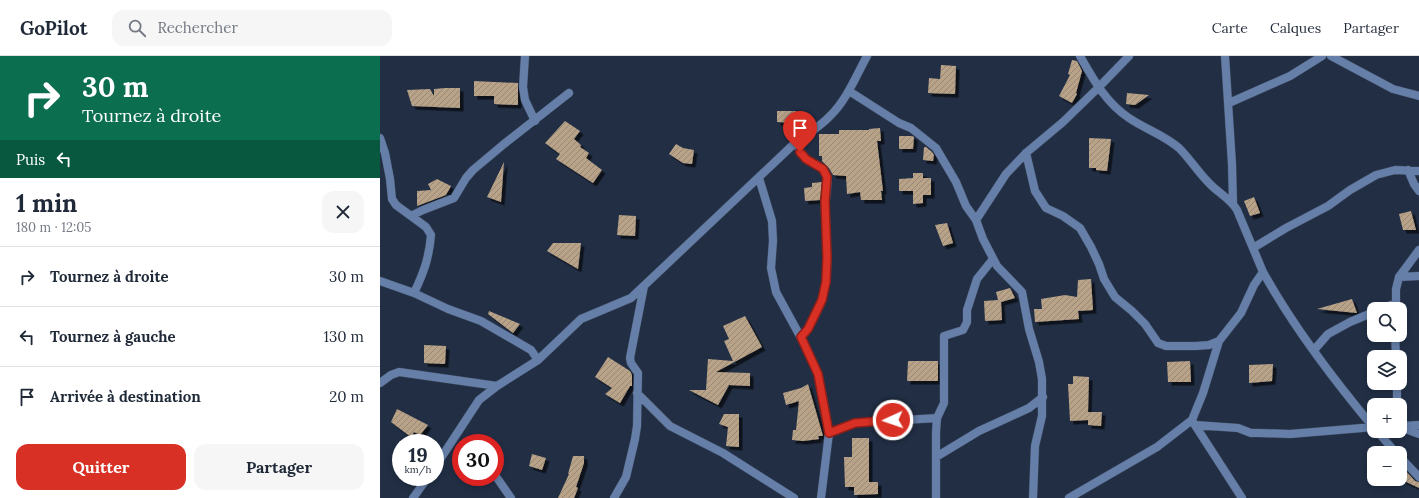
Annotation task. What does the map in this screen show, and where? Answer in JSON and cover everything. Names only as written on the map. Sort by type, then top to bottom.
[{"type":"street","points":[[525,56],[523,87],[525,100],[535,121]]},
{"type":"street","points":[[456,434],[479,400],[497,386],[538,360],[581,319],[631,298],[796,142],[816,129],[832,115],[849,91],[866,56]]},
{"type":"street","points":[[1080,56],[1098,88],[1116,108],[1128,118],[1168,140],[1179,148],[1210,184],[1233,203],[1263,272],[1275,293],[1335,381],[1367,420]]},
{"type":"street","points":[[976,220],[1006,174],[1026,153],[1063,122],[1128,56]]},
{"type":"street","points":[[1225,56],[1229,103],[1233,203]]},
{"type":"street","points":[[1229,103],[1290,76],[1322,56]]},
{"type":"street","points":[[1331,56],[1394,89],[1419,96]]},
{"type":"street","points":[[849,91],[899,123],[911,128],[936,148],[956,182],[966,206],[976,220],[983,240],[993,259],[1000,270],[1022,292],[1029,329],[1039,362],[1043,397],[1042,416],[1035,446],[1033,498]]},
{"type":"street","points":[[411,216],[454,198],[466,178],[473,170],[569,93]]},
{"type":"street","points":[[380,138],[385,153],[392,199],[396,205],[426,227],[431,235],[430,250],[425,269],[414,293]]},
{"type":"street","points":[[796,142],[800,152],[806,159],[823,169],[827,177],[825,201],[827,257],[826,282],[822,300],[808,329],[801,337]]},
{"type":"street","points":[[1026,153],[1036,191],[1046,208],[1063,216],[1080,228],[1092,247],[1104,280],[1115,297],[1145,324],[1158,343],[1166,346],[1196,346],[1209,345],[1219,341]]},
{"type":"street","points":[[1419,162],[1415,171],[1419,191]]},
{"type":"street","points":[[1253,248],[1286,228],[1328,206],[1350,190],[1376,175],[1395,170],[1415,171]]},
{"type":"street","points":[[759,178],[772,220],[774,241],[771,268],[776,292],[801,337],[818,374],[829,433],[821,498]]},
{"type":"street","points":[[1396,302],[1396,289],[1399,276],[1419,250]]},
{"type":"street","points":[[936,498],[937,418],[944,403],[944,336],[963,330],[967,322],[967,310],[977,279],[993,259]]},
{"type":"street","points":[[1069,498],[1157,447],[1193,423],[1219,341],[1241,312],[1254,285],[1263,272]]},
{"type":"street","points":[[1399,276],[1419,276]]},
{"type":"street","points":[[380,282],[414,293],[481,322],[531,350],[538,360]]},
{"type":"street","points":[[614,498],[626,478],[635,439],[638,373],[631,363],[630,358],[644,286]]},
{"type":"street","points":[[1314,350],[1328,334],[1367,315]]},
{"type":"street","points":[[380,383],[391,375],[399,372],[497,386]]},
{"type":"street","points":[[638,393],[670,426],[724,453],[794,498]]},
{"type":"street","points":[[936,457],[979,431],[1029,408],[1043,397]]},
{"type":"street","points":[[829,433],[855,423],[937,418]]},
{"type":"street","points":[[1193,423],[1238,428],[1251,433],[1260,434],[1290,434],[1367,428]]},
{"type":"street","points":[[1193,423],[1242,498]]},
{"type":"street","points":[[1407,426],[1419,424]]},
{"type":"street","points":[[1407,430],[1419,434]]},
{"type":"street","points":[[1383,438],[1390,446]]},
{"type":"street","points":[[444,453],[452,440]]},
{"type":"street","points":[[1407,464],[1419,477]]},
{"type":"street","points":[[413,498],[422,486]]},
{"type":"street","points":[[502,486],[510,498]]},
{"type":"building","points":[[1072,60],[1077,61],[1082,71],[1077,94],[1072,103],[1059,96],[1070,75],[1068,74]]},
{"type":"building","points":[[941,65],[956,66],[955,94],[928,93],[929,78],[940,79]]},
{"type":"building","points":[[474,81],[518,83],[518,105],[494,104],[494,96],[474,96]]},
{"type":"building","points":[[460,88],[460,108],[412,106],[407,90],[430,89],[434,96],[434,89]]},
{"type":"building","points":[[1127,93],[1149,95],[1135,105],[1126,104]]},
{"type":"building","points":[[777,111],[796,111],[795,123],[777,122]]},
{"type":"building","points":[[565,121],[580,131],[574,139],[581,145],[580,147],[589,153],[586,158],[602,170],[593,183],[556,159],[560,154],[545,143]]},
{"type":"building","points":[[880,128],[881,141],[877,141],[883,191],[881,191],[882,200],[861,200],[860,192],[847,194],[846,176],[833,175],[822,161],[822,156],[819,156],[819,134],[839,134],[839,130],[869,130]]},
{"type":"building","points":[[899,136],[914,137],[913,149],[899,149]]},
{"type":"building","points":[[1089,138],[1111,139],[1107,171],[1089,168]]},
{"type":"building","points":[[676,144],[683,148],[694,150],[692,164],[683,163],[669,154]]},
{"type":"building","points":[[924,147],[926,147],[934,155],[933,161],[923,160]]},
{"type":"building","points":[[504,162],[501,202],[487,197]]},
{"type":"building","points":[[913,173],[923,173],[923,178],[931,178],[931,195],[923,195],[923,203],[913,204],[913,191],[899,191],[899,179],[913,178]]},
{"type":"building","points":[[437,179],[451,186],[446,195],[417,206],[417,191],[431,190],[428,184]]},
{"type":"building","points":[[822,182],[820,200],[805,201],[804,188],[812,187],[812,183]]},
{"type":"building","points":[[1254,197],[1260,213],[1250,216],[1244,201]]},
{"type":"building","points":[[1411,211],[1416,230],[1403,230],[1399,214]]},
{"type":"building","points":[[619,215],[636,216],[635,236],[617,235]]},
{"type":"building","points":[[947,223],[953,243],[943,246],[935,225]]},
{"type":"building","points":[[553,243],[581,243],[578,269],[547,251]]},
{"type":"building","points":[[1091,279],[1093,310],[1078,311],[1079,319],[1035,322],[1034,309],[1042,309],[1041,299],[1065,295],[1077,297],[1078,280]]},
{"type":"building","points":[[1010,288],[1015,298],[1001,302],[1002,320],[985,321],[984,301],[998,300],[996,292]]},
{"type":"building","points":[[1352,299],[1357,313],[1317,309]]},
{"type":"building","points":[[489,311],[520,324],[513,333],[488,314]]},
{"type":"building","points":[[745,316],[762,347],[716,372],[750,373],[750,386],[729,385],[718,405],[689,390],[706,390],[708,359],[733,361],[724,341],[729,339],[723,326]]},
{"type":"building","points":[[424,345],[446,346],[445,364],[424,363]]},
{"type":"building","points":[[608,357],[630,371],[632,375],[632,386],[630,386],[620,403],[605,394],[612,388],[595,377]]},
{"type":"building","points":[[908,361],[938,361],[938,381],[907,381]]},
{"type":"building","points":[[1190,361],[1191,382],[1168,382],[1167,362]]},
{"type":"building","points":[[1273,364],[1272,381],[1249,383],[1249,365]]},
{"type":"building","points":[[1073,376],[1089,377],[1088,412],[1102,412],[1101,426],[1088,425],[1088,420],[1070,421],[1068,384],[1073,384]]},
{"type":"building","points":[[808,384],[823,436],[818,436],[819,439],[803,441],[792,440],[793,430],[796,430],[799,401],[786,405],[783,393],[801,388]]},
{"type":"building","points":[[397,409],[428,425],[421,434],[414,432],[413,434],[407,434],[391,422]]},
{"type":"building","points":[[724,414],[739,414],[739,447],[726,446],[728,427],[719,424]]},
{"type":"building","points":[[852,438],[869,438],[869,482],[878,482],[878,494],[854,495],[854,487],[845,487],[844,457],[852,457]]},
{"type":"building","points":[[532,454],[546,458],[542,470],[529,466]]},
{"type":"building","points":[[573,456],[584,456],[584,463],[576,487],[578,488],[574,498],[558,498],[569,474]]},
{"type":"building","points":[[1407,472],[1415,481],[1419,482],[1419,488],[1407,482]]},
{"type":"route","points":[[800,152],[806,159],[823,169],[827,177],[825,201],[827,257],[826,282],[822,300],[808,329],[801,337],[818,374],[829,433],[855,423],[893,420]]}]
